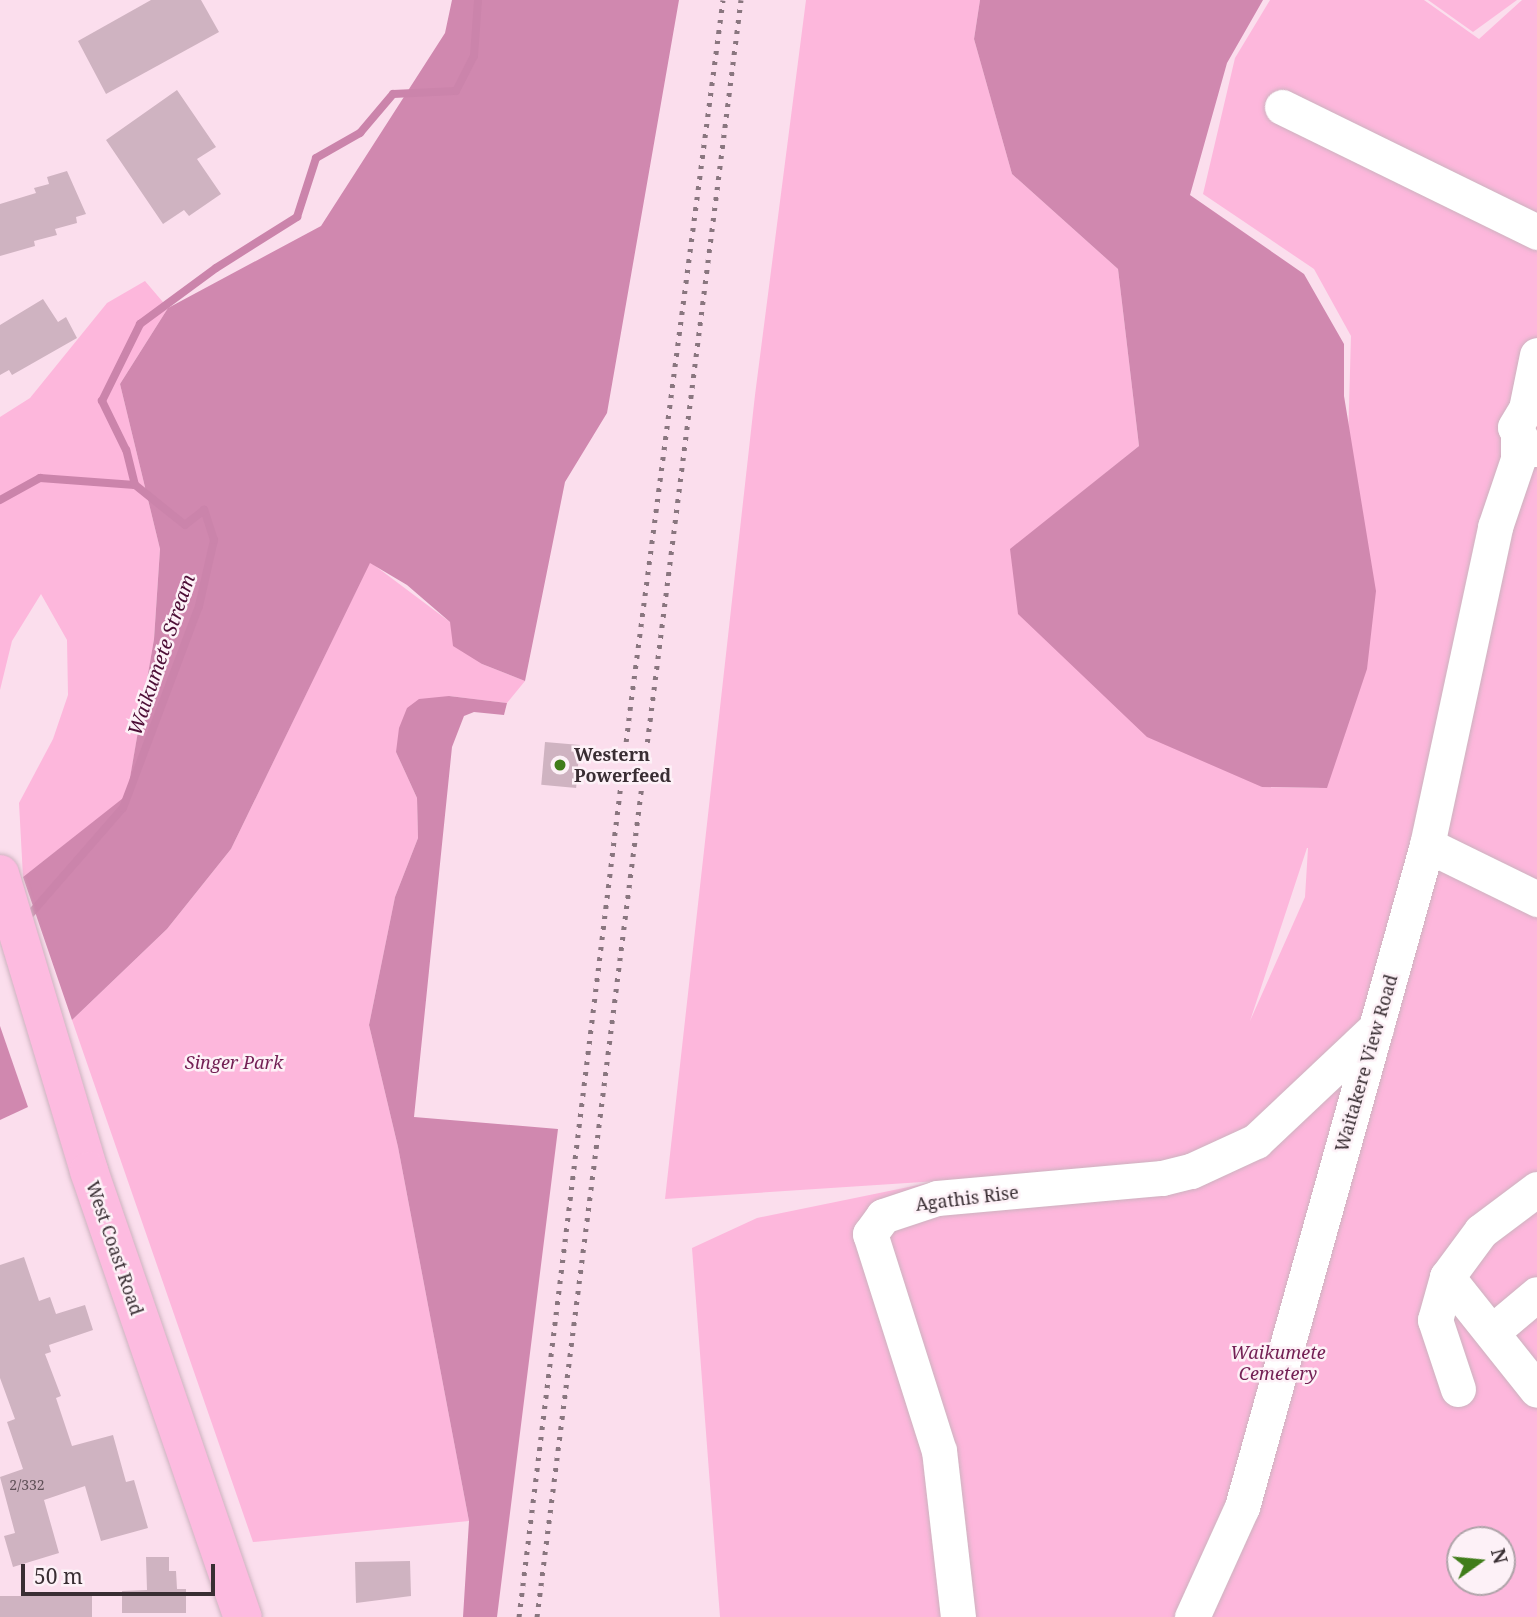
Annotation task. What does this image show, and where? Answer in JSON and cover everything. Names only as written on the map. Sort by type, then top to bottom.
[{"type":"main road","name":"West Coast Road","points":[[5,890],[22,953],[122,1271],[243,1617]]},
{"type":"lane","points":[[1282,107],[1537,232]]},
{"type":"lane","points":[[1531,434],[1537,355]]},
{"type":"lane","name":"Waitakere View Road","points":[[1192,1617],[1241,1507],[1427,845],[1505,499],[1531,434]]},
{"type":"lane","points":[[1427,845],[1537,899]]},
{"type":"lane","name":"Agathis Rise","points":[[958,1617],[939,1451],[870,1234],[883,1216],[937,1198],[1162,1178],[1191,1171],[1256,1141],[1376,1028]]},
{"type":"lane","points":[[1458,1389],[1435,1320],[1447,1277],[1481,1231],[1537,1189]]},
{"type":"lane","points":[[1447,1277],[1493,1331],[1537,1390]]},
{"type":"lane","points":[[1493,1331],[1537,1294]]},
{"type":"green space","name":"Waikumete Cemetery","points":[[806,0],[980,0],[974,39],[1012,174],[1118,269],[1139,446],[1011,549],[1262,787],[1319,788],[1352,705],[1345,546],[1351,336],[1314,269],[1203,194],[1235,58],[1270,0],[1424,0],[1479,39],[1522,0],[1537,0],[1537,1617],[720,1617],[692,1248],[757,1218],[938,1181],[665,1199],[755,395]],"holes":[[[1308,848],[1305,897],[1250,1021]]]},
{"type":"green space","points":[[1428,0],[1517,0],[1473,32]]},
{"type":"green space","points":[[145,281],[168,308],[120,384],[160,549],[154,639],[127,796],[23,877],[19,803],[53,739],[68,695],[67,640],[41,594],[12,641],[0,690],[0,417],[30,398],[107,303]]},
{"type":"green space","name":"Singer Park","points":[[370,562],[450,622],[482,664],[525,681],[507,703],[449,696],[396,752],[417,798],[418,838],[395,897],[369,1025],[398,1147],[469,1521],[253,1542],[72,1020],[167,929],[231,849]]},
{"type":"shaded area","points":[[452,0],[679,0],[607,413],[565,482],[525,681],[482,664],[453,646],[450,622],[407,585],[370,563],[231,849],[167,929],[72,1020],[23,877],[127,795],[154,639],[160,549],[120,384],[168,308],[321,226],[445,33]]},
{"type":"shaded area","points":[[980,0],[1263,0],[1227,63],[1190,195],[1304,274],[1344,344],[1344,396],[1376,591],[1367,669],[1327,788],[1262,787],[1147,737],[1018,614],[1010,549],[1139,446],[1118,269],[1012,174],[974,39]]},
{"type":"shaded area","points":[[449,696],[507,703],[504,715],[474,712],[464,716],[452,747],[414,1117],[558,1129],[497,1617],[463,1617],[469,1521],[398,1147],[369,1025],[395,897],[418,838],[417,798],[396,752],[399,728],[407,708],[419,699]]},
{"type":"shaded area","points":[[0,1026],[28,1107],[0,1120]]},
{"type":"building","points":[[151,0],[201,0],[219,32],[106,94],[78,41]]},
{"type":"building","points":[[177,90],[216,147],[197,159],[221,194],[189,216],[184,210],[163,224],[106,140]]},
{"type":"building","points":[[67,171],[86,214],[76,217],[77,223],[55,229],[57,235],[34,241],[35,246],[0,256],[0,204],[36,193],[34,188],[49,184],[47,177]]},
{"type":"building","points":[[43,299],[58,322],[66,317],[77,338],[12,375],[9,370],[0,375],[0,325]]},
{"type":"building","name":"Western Powerfeed","points":[[545,742],[580,745],[576,788],[541,785]]},
{"type":"building","points":[[24,1257],[39,1301],[50,1297],[56,1314],[85,1305],[93,1330],[49,1345],[51,1352],[45,1354],[61,1396],[56,1398],[72,1446],[113,1435],[126,1482],[134,1480],[148,1528],[101,1541],[85,1486],[44,1500],[59,1553],[13,1567],[4,1536],[15,1533],[0,1477],[23,1469],[7,1422],[15,1419],[0,1378],[0,1265]]},
{"type":"building","points":[[146,1557],[169,1557],[169,1571],[176,1571],[177,1589],[186,1589],[186,1613],[122,1613],[122,1591],[147,1590]]},
{"type":"building","points":[[410,1561],[411,1596],[356,1603],[355,1562]]},
{"type":"building","points":[[0,1596],[92,1596],[92,1617],[0,1617]]},
{"type":"waterway","name":"Waikumete Stream","points":[[26,919],[123,808],[199,606],[214,540],[204,510],[185,525],[135,485],[126,450],[102,401],[140,324],[216,268],[297,217],[316,158],[360,133],[393,94],[456,91],[474,56],[478,0]]},
{"type":"waterway","points":[[0,500],[40,478],[135,485]]},
{"type":"railway","points":[[519,1617],[630,710],[723,0]]},
{"type":"railway","points":[[537,1617],[741,0]]},
{"type":"place","name":"Western Powerfeed","points":[[560,765]]}]
